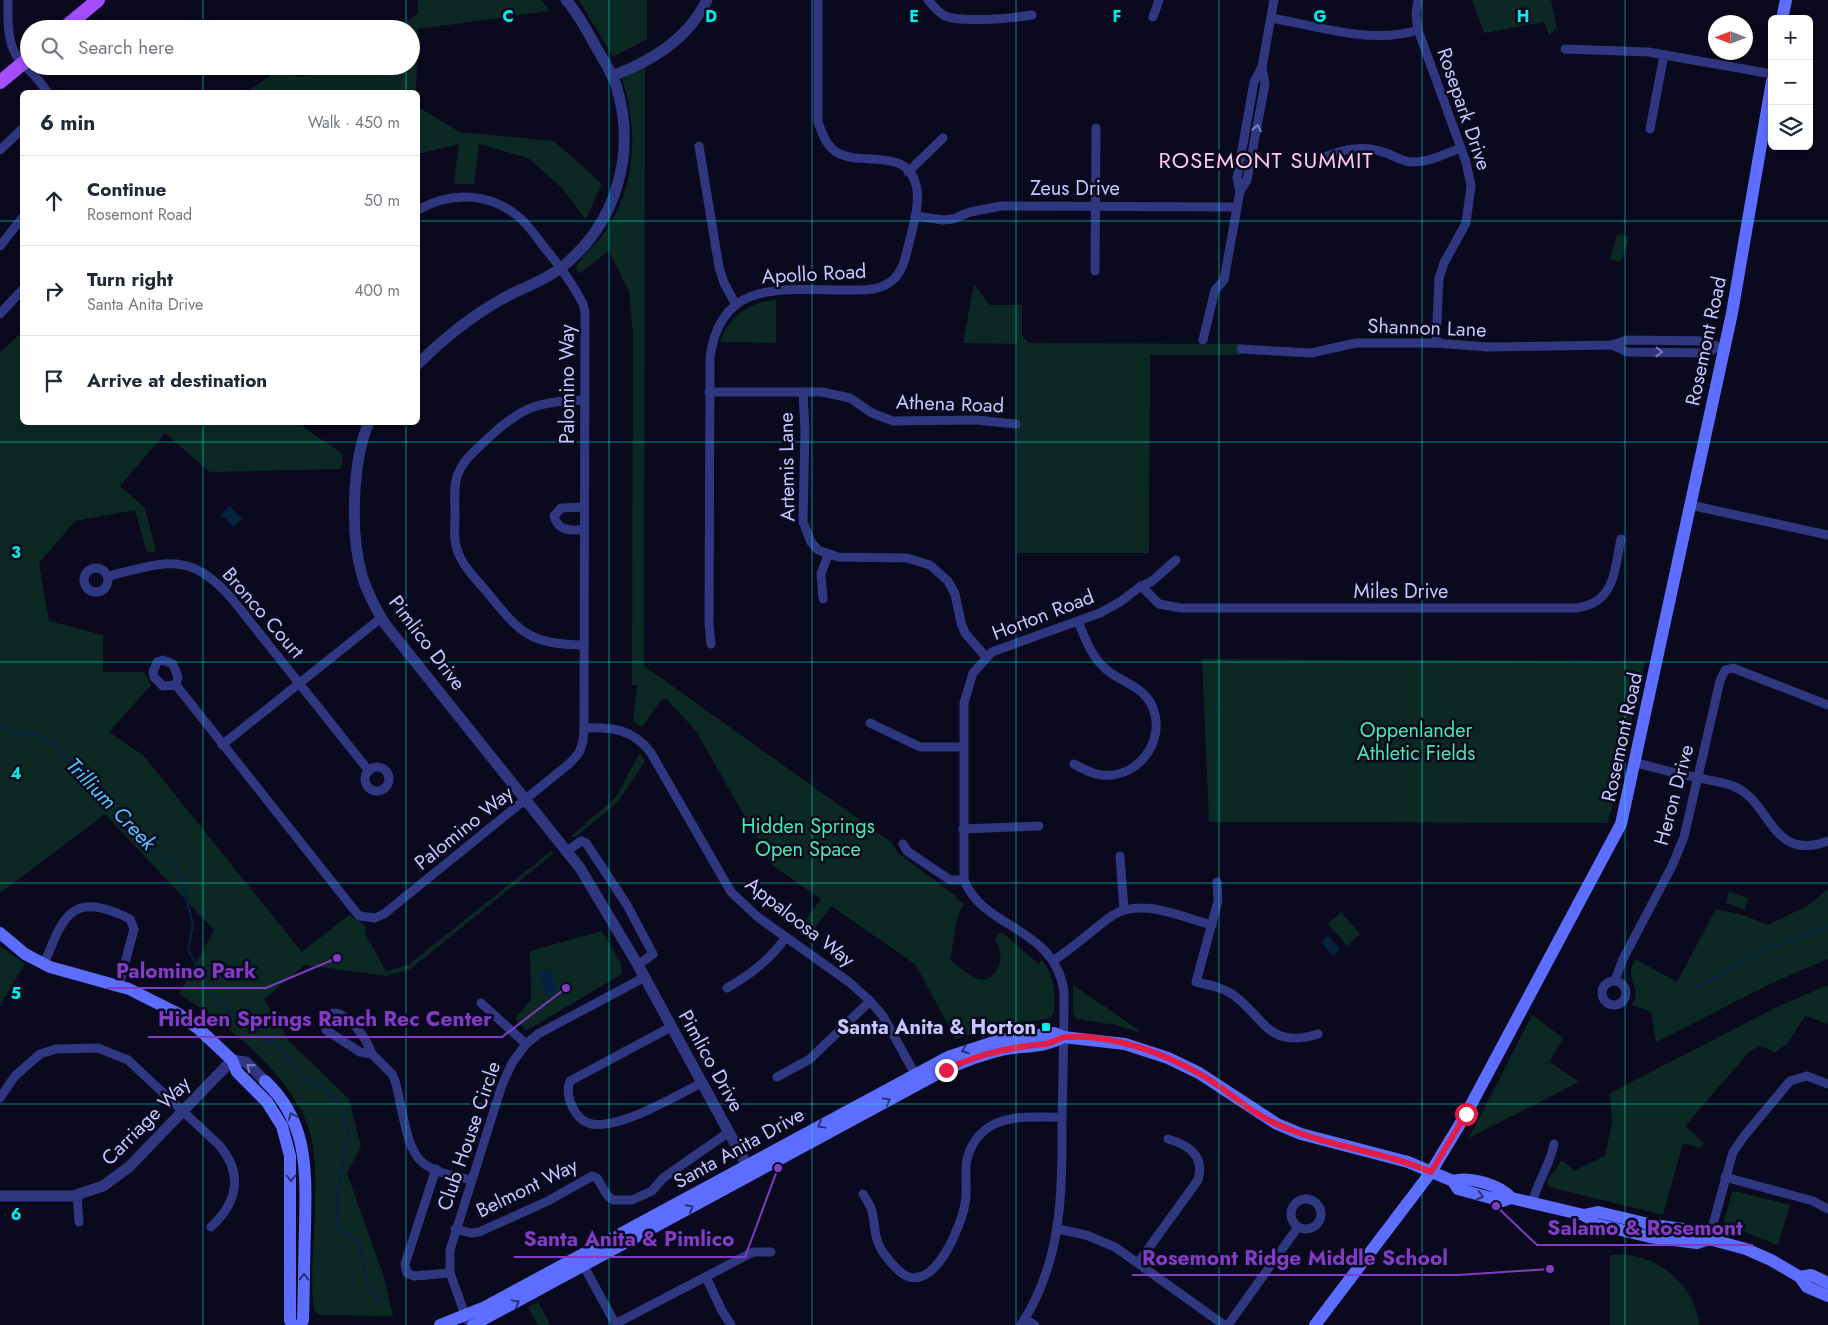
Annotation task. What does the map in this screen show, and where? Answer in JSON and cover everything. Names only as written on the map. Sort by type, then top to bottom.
[{"type":"main road","points":[[74,20],[98,0]]},
{"type":"main road","points":[[1783,15],[1786,0]]},
{"type":"main road","points":[[0,82],[20,65]]},
{"type":"main road","name":"Rosemont Road","points":[[1315,1325],[1431,1172],[1458,1129],[1616,837],[1624,816],[1690,505],[1768,102]]},
{"type":"main road","points":[[0,933],[19,950],[44,964],[70,974],[119,986],[151,998],[177,1013],[193,1024],[232,1060],[237,1072],[273,1111],[288,1146],[291,1170],[290,1320],[292,1325]]},
{"type":"main road","name":"Santa Anita Drive","points":[[440,1325],[469,1322],[581,1262],[948,1057],[980,1045],[1015,1037],[1046,1033],[1054,1033],[1063,1037],[1126,1044],[1168,1058],[1213,1082],[1277,1124],[1301,1134],[1396,1158],[1453,1182],[1458,1189],[1472,1194],[1502,1201],[1511,1198],[1584,1215],[1598,1212],[1653,1224],[1698,1230],[1709,1239],[1759,1255],[1800,1277]]},
{"type":"main road","name":"Santa Anita Drive","points":[[749,1169],[953,1066],[998,1051],[1053,1043],[1063,1037]]},
{"type":"main road","points":[[265,1081],[290,1110],[303,1152],[305,1203],[303,1320],[301,1325]]},
{"type":"main road","points":[[1828,1283],[1811,1275],[1800,1277],[1807,1287],[1828,1296]]},
{"type":"street","points":[[8,0],[8,34],[16,55],[20,57]]},
{"type":"street","points":[[420,362],[442,341],[478,314],[561,268],[582,248],[600,224],[619,180],[624,146],[624,125],[612,76],[566,0]]},
{"type":"street","points":[[612,76],[674,43],[695,21],[707,0]]},
{"type":"street","points":[[818,0],[818,122],[831,148],[840,154],[891,160],[908,172],[943,138]]},
{"type":"street","points":[[928,0],[937,10],[954,18],[1003,18],[1032,15]]},
{"type":"street","points":[[1154,17],[1159,0]]},
{"type":"street","points":[[1203,340],[1215,290],[1224,280],[1240,191],[1248,180],[1265,84],[1262,67],[1274,0]]},
{"type":"street","name":"Rosepark Drive","points":[[1418,0],[1416,14],[1418,30],[1469,172],[1470,201],[1466,223],[1444,263],[1439,278],[1436,344]]},
{"type":"street","points":[[1271,18],[1380,37],[1418,30]]},
{"type":"street","points":[[1565,49],[1664,55],[1768,73]]},
{"type":"street","points":[[1650,129],[1664,55]]},
{"type":"street","points":[[36,75],[46,90]]},
{"type":"street","points":[[1095,271],[1096,128]]},
{"type":"street","points":[[0,150],[20,131]]},
{"type":"street","points":[[698,146],[719,267],[724,284],[735,303]]},
{"type":"street","points":[[1318,160],[1340,150],[1363,148],[1386,152],[1406,162],[1419,162],[1461,148]]},
{"type":"street","name":"Apollo Road","points":[[711,644],[709,624],[709,392],[713,336],[723,317],[735,303],[753,294],[771,291],[867,290],[883,286],[895,278],[903,266],[915,216],[917,193],[908,172]]},
{"type":"street","name":"Palomino Way","points":[[176,685],[359,916],[368,918],[384,914],[527,800],[579,753],[584,741],[585,312],[578,295],[561,268],[522,219],[495,202],[485,198],[463,196],[444,198],[420,209]]},
{"type":"street","name":"Zeus Drive","points":[[915,216],[943,220],[953,219],[970,212],[1001,206],[1237,206]]},
{"type":"street","points":[[0,246],[20,221]]},
{"type":"street","points":[[0,314],[20,292]]},
{"type":"street","name":"Shannon Lane","points":[[1241,349],[1310,353],[1356,343],[1487,347],[1612,345],[1627,340],[1707,341],[1721,347]]},
{"type":"street","name":"Athena Road","points":[[709,392],[822,392],[850,398],[872,413],[894,421],[976,420],[1016,424]]},
{"type":"street","name":"Artemis Lane","points":[[803,392],[805,431],[803,522],[811,542],[828,555]]},
{"type":"street","points":[[584,645],[544,642],[518,630],[506,616],[467,568],[456,548],[455,488],[457,476],[467,458],[502,425],[517,414],[546,402],[585,400]]},
{"type":"street","name":"Pimlico Drive","points":[[368,425],[361,444],[356,468],[357,547],[366,587],[381,618],[527,800],[596,893],[645,977],[749,1169]]},
{"type":"street","points":[[1690,505],[1828,535]]},
{"type":"street","points":[[584,507],[561,508],[554,516],[556,523],[561,528],[584,530]]},
{"type":"street","name":"Miles Drive","points":[[1142,586],[1159,604],[1181,608],[1575,608],[1594,604],[1606,594],[1621,539]]},
{"type":"street","points":[[823,599],[821,574],[828,555],[838,557],[908,558],[930,565],[948,581],[955,594],[961,623],[966,633],[986,657]]},
{"type":"street","name":"Horton Road","points":[[964,880],[963,748],[966,692],[973,673],[986,657],[1001,648],[1078,621],[1120,602],[1142,586],[1151,582],[1176,560]]},
{"type":"street","name":"Bronco Court","points":[[109,576],[165,563],[190,566],[201,571],[222,587],[369,771]]},
{"type":"street","points":[[222,745],[381,618]]},
{"type":"street","points":[[1074,764],[1103,776],[1131,770],[1147,754],[1154,741],[1156,726],[1153,709],[1144,694],[1134,684],[1116,676],[1100,663],[1090,649],[1078,621]]},
{"type":"street","name":"Heron Drive","points":[[1615,980],[1622,959],[1676,858],[1688,825],[1720,681],[1728,668],[1828,705]]},
{"type":"street","points":[[870,723],[920,747],[963,748]]},
{"type":"street","name":"Appaloosa Way","points":[[584,728],[624,730],[645,745],[731,892],[743,904],[786,938],[849,982],[870,1001],[883,1016],[915,1074]]},
{"type":"street","points":[[1636,763],[1734,786],[1757,805],[1771,827],[1785,839],[1810,845],[1828,841]]},
{"type":"street","points":[[963,830],[1038,826]]},
{"type":"street","points":[[566,852],[582,841],[586,843],[627,905],[652,951],[652,957],[638,965]]},
{"type":"street","points":[[903,844],[907,851],[950,880],[964,880],[973,897],[1040,946],[1054,960],[1062,980],[1064,992],[1062,1188],[1058,1229],[1046,1273],[1023,1322],[1036,1325]]},
{"type":"street","points":[[1120,856],[1124,910]]},
{"type":"street","points":[[1217,882],[1218,901],[1196,982],[1228,992],[1245,1005],[1260,1023],[1276,1034],[1298,1038],[1318,1034]]},
{"type":"street","points":[[44,964],[65,916],[74,910],[93,907],[116,913],[130,919],[134,929],[119,986]]},
{"type":"street","points":[[1054,960],[1114,914],[1124,910],[1150,909],[1212,925]]},
{"type":"street","points":[[727,988],[757,970],[786,938]]},
{"type":"street","name":"Club House Circle","points":[[469,1322],[450,1273],[450,1250],[455,1229],[502,1085],[512,1063],[526,1044],[552,1026],[645,977]]},
{"type":"street","points":[[776,1078],[810,1060],[870,1001]]},
{"type":"street","points":[[481,1004],[526,1044]]},
{"type":"street","points":[[372,1054],[360,1052],[332,1036],[326,1030],[324,1024],[327,1017],[339,1012],[345,1016],[367,1043],[372,1054],[392,1074],[416,1156],[424,1164],[436,1170],[471,1180]]},
{"type":"street","points":[[671,1027],[570,1081],[568,1091],[574,1110],[580,1118],[588,1123],[616,1122],[702,1083]]},
{"type":"street","points":[[0,1098],[14,1076],[40,1054],[56,1049],[98,1048],[128,1060],[225,1152],[233,1171],[232,1200],[225,1214],[211,1227]]},
{"type":"street","points":[[232,1060],[246,1062],[265,1081]]},
{"type":"street","name":"Carriage Way","points":[[0,1196],[77,1195],[99,1189],[118,1177],[232,1060]]},
{"type":"street","points":[[1709,1239],[1725,1177],[1736,1147],[1787,1084],[1799,1077],[1807,1076],[1828,1084]]},
{"type":"street","points":[[863,1194],[872,1209],[876,1238],[882,1250],[903,1274],[908,1277],[922,1276],[939,1262],[956,1232],[965,1201],[967,1159],[980,1135],[992,1125],[1008,1119],[1062,1117]]},
{"type":"street","name":"Belmont Way","points":[[455,1229],[471,1233],[479,1232],[548,1201],[592,1176],[597,1178],[612,1200],[632,1200],[652,1190],[663,1178],[729,1132]]},
{"type":"street","points":[[1138,1263],[1198,1180],[1200,1174],[1200,1166],[1192,1150],[1182,1143],[1168,1139]]},
{"type":"street","points":[[1532,1203],[1540,1176],[1552,1157],[1554,1144]]},
{"type":"street","points":[[436,1170],[405,1264],[408,1273],[414,1276],[450,1273]]},
{"type":"street","points":[[1725,1177],[1813,1201],[1828,1209]]},
{"type":"street","points":[[77,1195],[79,1222]]},
{"type":"street","points":[[1228,1325],[1298,1227]]},
{"type":"street","points":[[1058,1229],[1100,1240],[1138,1263],[1224,1325]]},
{"type":"street","points":[[581,1262],[616,1325],[753,1252],[771,1252]]},
{"type":"street","points":[[706,1276],[722,1311],[731,1325]]},
{"type":"green space","points":[[418,0],[541,0],[550,11],[420,29],[420,20],[409,20],[418,13]]},
{"type":"green space","points":[[579,0],[647,0],[647,39],[613,57]]},
{"type":"green space","points":[[1472,0],[1551,0],[1557,28],[1549,35],[1544,22],[1484,33]]},
{"type":"green space","name":"Hidden Springs Open Space","points":[[645,67],[644,666],[892,843],[898,853],[957,897],[964,904],[956,924],[950,960],[963,970],[976,978],[982,979],[987,979],[995,973],[1000,963],[1000,949],[995,941],[999,933],[1003,933],[1039,964],[1042,960],[1050,972],[1054,991],[1054,1013],[1048,1019],[997,1026],[956,1039],[915,964],[831,906],[808,938],[798,931],[821,899],[773,866],[696,731],[666,698],[660,701],[642,727],[633,721],[637,685],[632,685],[633,333],[629,291],[609,251],[578,274],[576,268],[578,263],[605,232],[623,196],[632,158],[632,138],[631,118],[622,79]]},
{"type":"green space","points":[[272,75],[295,75],[297,77],[310,75],[417,75],[416,90],[249,90]]},
{"type":"green space","points":[[420,108],[460,132],[554,141],[602,184],[585,219],[562,188],[528,158],[479,144],[474,184],[454,184],[459,144],[420,154]]},
{"type":"green space","points":[[1617,234],[1629,237],[1621,262],[1610,259]]},
{"type":"green space","points":[[974,284],[990,305],[1022,305],[1022,336],[1029,343],[1241,344],[1241,355],[1150,355],[1149,553],[1017,553],[1017,344],[963,343]]},
{"type":"green space","points":[[776,300],[776,343],[720,342],[728,325],[741,312],[757,303]]},
{"type":"green space","points":[[20,334],[20,425],[303,425],[343,454],[341,469],[210,472],[165,433],[120,486],[145,508],[156,551],[147,553],[135,510],[75,521],[39,563],[49,621],[103,635],[103,672],[144,672],[151,685],[109,732],[143,755],[302,952],[349,915],[366,926],[365,934],[386,971],[408,965],[551,851],[553,854],[410,969],[387,976],[305,965],[264,999],[290,1042],[349,1099],[361,1147],[347,1173],[384,1277],[393,1316],[320,1315],[314,1310],[312,1274],[315,1164],[311,1136],[303,1114],[276,1073],[258,1054],[218,1021],[179,994],[214,930],[105,814],[0,893],[0,353]]},
{"type":"green space","name":"Oppenlander Athletic Fields","points":[[1202,659],[1645,661],[1608,823],[1209,822]]},
{"type":"green space","points":[[640,753],[645,761],[618,802],[575,837],[570,837],[615,798]]},
{"type":"green space","points":[[1828,889],[1828,959],[1776,981],[1656,1042],[1651,1012],[1632,1005],[1635,998],[1635,987],[1631,973],[1635,959],[1677,982],[1716,909],[1743,915],[1768,925],[1807,906]]},
{"type":"green space","points":[[1729,892],[1748,898],[1745,910],[1726,903]]},
{"type":"green space","points":[[1341,912],[1360,934],[1347,946],[1328,924]]},
{"type":"green space","points":[[602,931],[621,964],[622,974],[526,1031],[515,1019],[531,999],[530,951]]},
{"type":"green space","points":[[0,946],[25,964],[0,1005]]},
{"type":"green space","points":[[1073,985],[1139,1030],[1138,1032],[1116,1025],[1076,1019],[1073,1013]]},
{"type":"green space","points":[[1828,985],[1828,1024],[1805,1016],[1787,1044],[1775,1052],[1760,1046],[1749,1052],[1685,1126],[1704,1143],[1701,1148],[1683,1143],[1663,1215],[1549,1187],[1547,1181],[1562,1160],[1574,1171],[1605,1156],[1612,1122],[1610,1093],[1777,1007]]},
{"type":"green space","points":[[1532,1015],[1563,1038],[1550,1062],[1579,1082],[1469,1138]]},
{"type":"green space","points":[[1735,1191],[1790,1205],[1778,1245],[1726,1225],[1724,1221],[1732,1192]]},
{"type":"green space","points":[[1610,1255],[1627,1255],[1645,1259],[1668,1271],[1686,1290],[1697,1313],[1699,1325],[1610,1325]]},
{"type":"green space","points":[[538,1302],[551,1325],[538,1325],[528,1307]]},
{"type":"water","points":[[229,506],[242,518],[234,527],[221,515]]},
{"type":"water","points":[[1328,936],[1340,949],[1333,956],[1321,942]]},
{"type":"water","points":[[550,969],[557,992],[545,996],[538,972]]},
{"type":"waterway","name":"Trillium Creek","points":[[0,726],[16,732],[35,734],[52,742],[99,791],[135,833],[156,853],[174,864],[182,879],[193,925],[188,949],[209,991],[229,1011],[253,1019],[262,1038],[277,1044],[302,1077],[323,1087],[341,1105],[350,1138],[343,1159],[337,1200],[339,1228],[360,1244],[367,1284],[381,1305]]},
{"type":"waterway","points":[[1696,988],[1765,949],[1828,927]]},
{"type":"place","name":"Palomino Park","points":[[337,958]]},
{"type":"place","name":"Hidden Springs Ranch Rec Center","points":[[566,988]]},
{"type":"place","name":"Santa Anita & Horton","points":[[1046,1027]]},
{"type":"place","name":"Santa Anita & Pimlico","points":[[778,1168]]},
{"type":"place","name":"Salamo & Rosemont","points":[[1496,1206]]},
{"type":"place","name":"Rosemont Ridge Middle School","points":[[1550,1269]]},
{"type":"district","name":"ROSEMONT SUMMIT","points":[[1266,160]]},
{"type":"route","points":[[946,1070],[988,1054],[1006,1049],[1053,1043],[1063,1037],[1126,1044],[1168,1058],[1188,1068],[1213,1082],[1264,1117],[1285,1128],[1301,1134],[1396,1158],[1431,1172],[1466,1114]]}]
